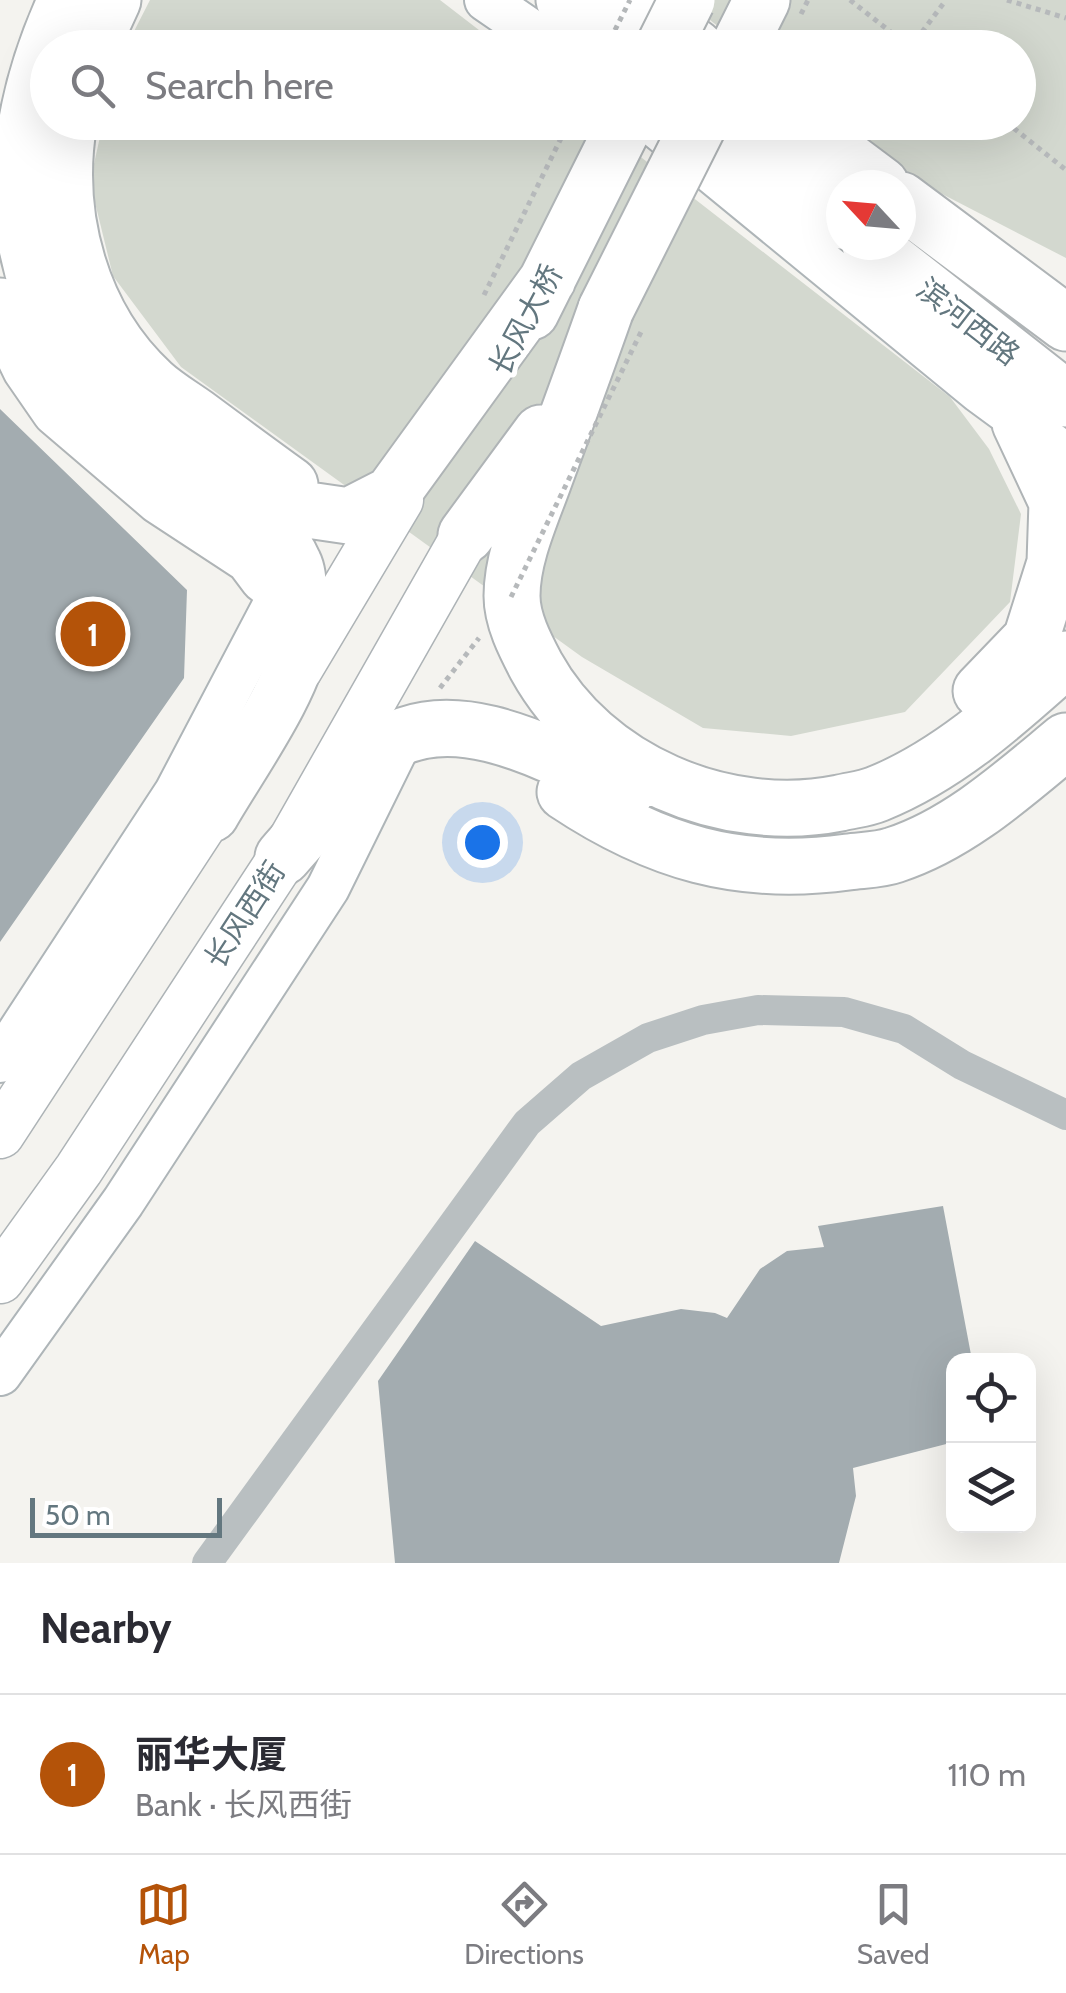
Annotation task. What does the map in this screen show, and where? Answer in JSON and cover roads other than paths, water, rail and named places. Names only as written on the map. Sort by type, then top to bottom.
[{"type":"highway","points":[[0,70],[28,0]]},
{"type":"highway","points":[[51,30],[66,0]]},
{"type":"highway","points":[[71,30],[85,0]]},
{"type":"highway","points":[[99,30],[113,0]]},
{"type":"highway","points":[[564,0],[602,30]]},
{"type":"highway","points":[[631,0],[672,30]]},
{"type":"highway","points":[[672,30],[687,0]]},
{"type":"highway","points":[[30,91],[16,173],[20,231],[37,294],[72,357],[113,410],[263,519],[296,565],[303,631],[290,678],[211,814]]},
{"type":"highway","points":[[40,140],[34,174],[37,228],[54,288],[86,347],[125,397],[274,505],[374,508]]},
{"type":"highway","points":[[66,140],[62,162],[68,226],[87,293],[114,342],[152,385],[322,508],[374,508]]},
{"type":"highway","name":"长风大桥","points":[[374,508],[392,494],[548,279],[617,140]]},
{"type":"highway","points":[[712,140],[522,540],[512,596],[521,638],[545,682],[563,739],[656,807],[714,831],[801,838],[895,815],[978,770],[1066,691]]},
{"type":"highway","points":[[734,140],[826,210]]},
{"type":"highway","points":[[820,140],[860,170]]},
{"type":"highway","points":[[916,206],[1066,281]]},
{"type":"highway","name":"滨河西路","points":[[916,209],[1066,323]]},
{"type":"highway","name":"滨河西路","points":[[886,260],[1043,411]]},
{"type":"highway","points":[[0,306],[30,367],[59,409],[162,497],[252,556],[280,594],[290,678]]},
{"type":"highway","points":[[466,535],[626,317]]},
{"type":"highway","points":[[512,596],[552,664],[584,700],[661,754],[719,772],[794,778],[862,764],[929,738],[985,688],[1031,639],[1055,563],[1057,502],[1043,411]]},
{"type":"highway","points":[[283,857],[374,754],[404,734],[453,728],[563,739],[667,782],[737,805],[805,810],[874,796],[938,763],[1016,703],[1066,658]]},
{"type":"highway","points":[[404,734],[497,754],[610,822],[675,850],[738,865],[822,866],[892,856],[948,830],[1014,785],[1066,741]]},
{"type":"main road","points":[[0,1134],[211,814],[374,508]]},
{"type":"main road","name":"长风西街","points":[[0,1280],[78,1170],[283,857],[466,535]]},
{"type":"street","points":[[486,0],[530,30]]},
{"type":"street","points":[[675,140],[1043,411],[1066,454]]},
{"type":"street","points":[[0,1061],[176,792],[280,594]]},
{"type":"street","points":[[0,1374],[122,1202],[328,888],[404,734]]},
{"type":"street","points":[[207,1563],[527,1123],[580,1076],[648,1038],[703,1020],[758,1010],[844,1012],[904,1029],[962,1065],[1066,1115]]},
{"type":"place","name":"丽华大厦","points":[[93,634]]}]
